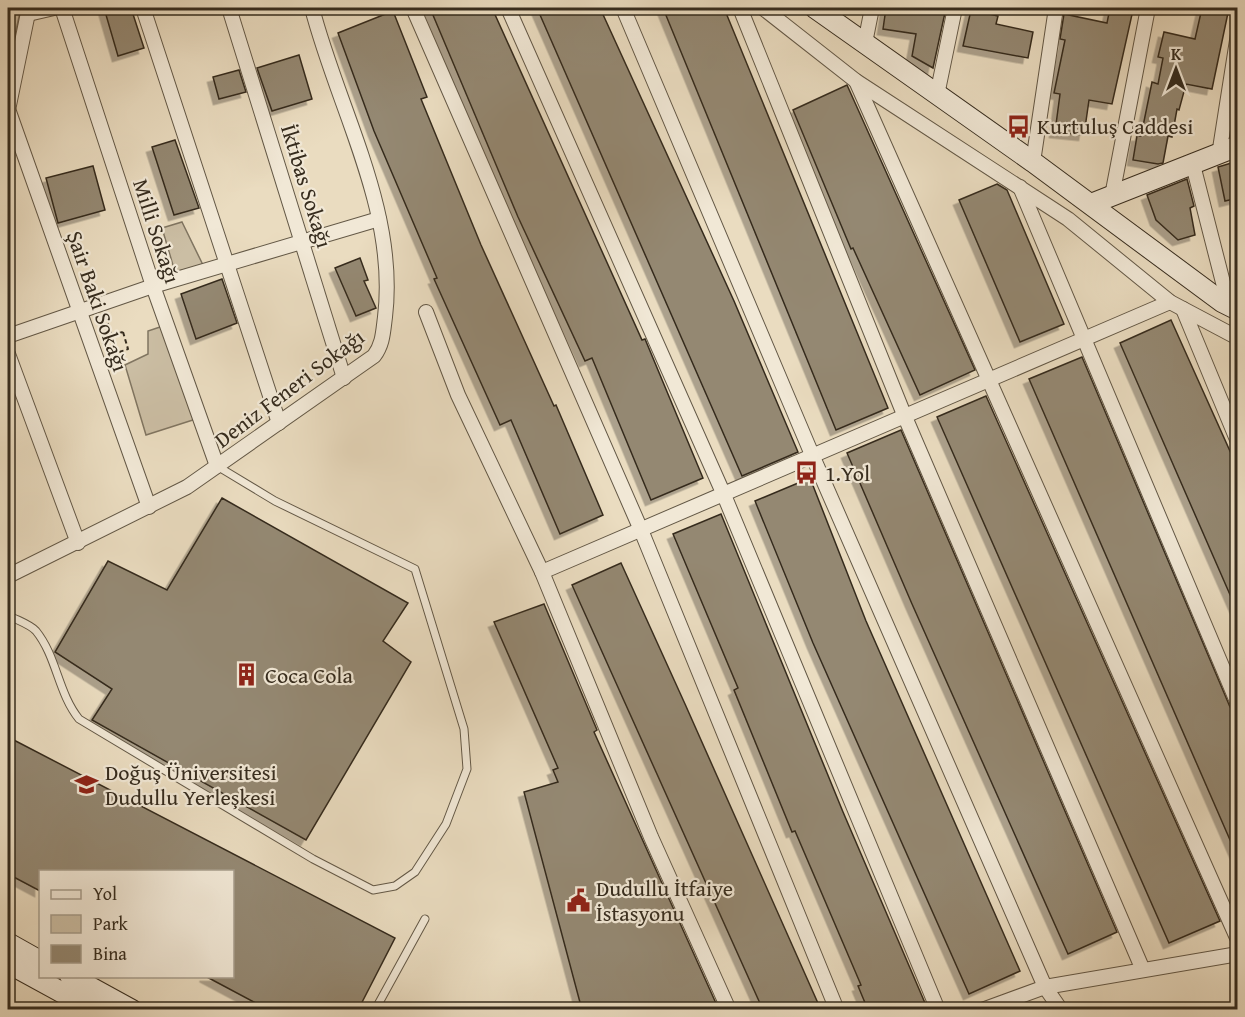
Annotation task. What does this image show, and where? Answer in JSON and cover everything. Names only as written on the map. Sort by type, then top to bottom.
[{"type":"main road","points":[[815,8],[1033,162],[1233,308]]},
{"type":"main road","points":[[1091,204],[1238,146]]},
{"type":"main road","points":[[8,943],[39,959]]},
{"type":"main road","points":[[8,963],[94,1010]]},
{"type":"main road","points":[[74,978],[132,1010]]},
{"type":"street","points":[[8,109],[29,11],[54,8]]},
{"type":"street","name":"Milli Sokağı","points":[[62,8],[153,286],[217,466]]},
{"type":"street","points":[[143,8],[279,423]]},
{"type":"street","name":"İktibas Sokağı","points":[[229,8],[344,378]]},
{"type":"street","name":"Deniz Feneri Sokağı","points":[[8,576],[187,487],[344,378],[374,356],[382,346],[387,305],[387,251],[369,180],[312,8]]},
{"type":"street","points":[[413,8],[641,530],[837,1010]]},
{"type":"street","points":[[508,8],[724,495],[938,1010]]},
{"type":"street","points":[[623,8],[813,457],[1045,987],[1061,1010]]},
{"type":"street","points":[[740,8],[905,417],[1143,970]]},
{"type":"street","points":[[763,8],[856,81],[1068,219],[1177,306],[1238,339]]},
{"type":"street","points":[[865,44],[872,8]]},
{"type":"street","points":[[937,95],[955,8]]},
{"type":"street","points":[[1033,162],[1056,8]]},
{"type":"street","points":[[1112,196],[1148,8]]},
{"type":"street","points":[[1219,155],[1238,34]]},
{"type":"street","points":[[856,81],[1238,940]]},
{"type":"street","name":"Şair Baki Sokağı","points":[[8,109],[148,507]]},
{"type":"street","points":[[1193,165],[1233,308]]},
{"type":"street","points":[[1020,187],[1238,704]]},
{"type":"street","points":[[8,336],[153,286],[227,263],[303,244],[379,219]]},
{"type":"street","points":[[542,572],[1083,340],[1177,306]]},
{"type":"street","points":[[1177,306],[1238,442]]},
{"type":"street","points":[[426,312],[458,395],[542,572],[651,837],[729,1010]]},
{"type":"street","points":[[8,354],[78,543]]},
{"type":"street","points":[[982,1010],[1045,987],[1238,954]]},
{"type":"street","points":[[1045,987],[1050,1010]]},
{"type":"lane","points":[[8,615],[35,630],[50,656],[69,706],[79,719],[313,859],[373,890],[394,886],[415,872],[446,825],[467,769],[464,729],[415,569],[275,501],[217,466]]},
{"type":"lane","points":[[375,1010],[425,919]]},
{"type":"path","points":[[102,304],[112,335]]},
{"type":"path","points":[[123,332],[128,349],[108,356],[102,338],[112,335],[123,332]]},
{"type":"green space","points":[[8,8],[21,8],[8,66]]},
{"type":"green space","points":[[182,222],[203,265],[175,272],[162,228]]},
{"type":"green space","points":[[163,326],[196,419],[146,435],[125,365],[148,354],[148,331]]},
{"type":"building","points":[[104,8],[131,8],[144,48],[118,56]]},
{"type":"building","points":[[430,8],[492,8],[642,340],[645,339],[703,478],[651,500],[592,358],[585,361],[518,217]]},
{"type":"building","points":[[537,8],[600,8],[734,301],[798,452],[742,476]]},
{"type":"building","points":[[663,8],[724,8],[888,408],[836,430]]},
{"type":"building","points":[[886,8],[946,8],[933,68],[912,56],[916,34],[883,29]]},
{"type":"building","points":[[1110,8],[1133,10],[1112,104],[1089,100],[1084,135],[1055,132],[1060,94],[1054,93],[1065,40],[1060,39],[1064,14],[1107,23]]},
{"type":"building","points":[[1202,8],[1229,8],[1212,89],[1186,84],[1179,110],[1177,109],[1172,137],[1168,136],[1163,163],[1133,160],[1137,136],[1141,136],[1152,82],[1158,84],[1163,58],[1158,57],[1164,32],[1195,39]]},
{"type":"building","points":[[971,10],[998,16],[996,24],[1033,32],[1028,58],[963,46]]},
{"type":"building","points":[[393,11],[427,97],[421,99],[481,245],[554,406],[556,405],[603,515],[560,534],[511,420],[500,425],[434,279],[437,278],[374,131],[338,33]]},
{"type":"building","points":[[299,55],[312,99],[272,111],[257,68]]},
{"type":"building","points":[[239,70],[246,92],[219,99],[213,77]]},
{"type":"building","points":[[847,85],[975,370],[920,395],[853,248],[851,249],[793,110]]},
{"type":"building","points":[[175,140],[199,208],[174,215],[152,147]]},
{"type":"building","points":[[1238,161],[1238,198],[1225,201],[1218,167]]},
{"type":"building","points":[[93,166],[105,210],[58,223],[46,178]]},
{"type":"building","points":[[1187,179],[1194,206],[1190,208],[1195,235],[1178,240],[1156,220],[1147,195]]},
{"type":"building","points":[[997,184],[1007,190],[1064,324],[1020,342],[959,200]]},
{"type":"building","points":[[360,258],[368,280],[364,281],[376,308],[356,316],[335,268]]},
{"type":"building","points":[[222,279],[237,323],[196,339],[181,294]]},
{"type":"building","points":[[1171,320],[1238,469],[1238,613],[1120,343]]},
{"type":"building","points":[[1082,357],[1230,707],[1238,720],[1237,856],[1029,379]]},
{"type":"building","points":[[986,396],[1220,921],[1169,943],[937,417]]},
{"type":"building","points":[[901,430],[1117,932],[1068,954],[847,453]]},
{"type":"building","points":[[810,478],[866,621],[1020,971],[969,994],[813,643],[755,501]]},
{"type":"building","name":"Coca Cola","points":[[222,498],[408,603],[383,641],[411,662],[306,840],[92,720],[112,689],[55,652],[108,561],[167,590]]},
{"type":"building","points":[[721,514],[843,812],[928,1010],[868,1010],[858,986],[861,985],[795,831],[792,832],[734,690],[738,688],[673,534]]},
{"type":"building","points":[[621,563],[821,1010],[763,1010],[572,585]]},
{"type":"building","points":[[544,604],[597,730],[594,732],[719,1010],[582,1010],[524,792],[558,782],[553,770],[558,768],[494,622]]},
{"type":"building","name":"Doğuş Üniversitesi Dudullu Yerleşkesi","points":[[8,737],[395,938],[358,1010],[269,1010],[209,978],[234,978],[234,870],[39,870],[39,890],[8,874]]},
{"type":"place","name":"Kurtuluş Caddesi","points":[[1019,126]]},
{"type":"place","name":"1.Yol","points":[[807,473]]},
{"type":"place","name":"Coca Cola","points":[[247,675]]},
{"type":"place","name":"Doğuş Üniversitesi Dudullu Yerleşkesi","points":[[87,785]]},
{"type":"place","name":"Dudullu İtfaiye İstasyonu","points":[[578,901]]}]
